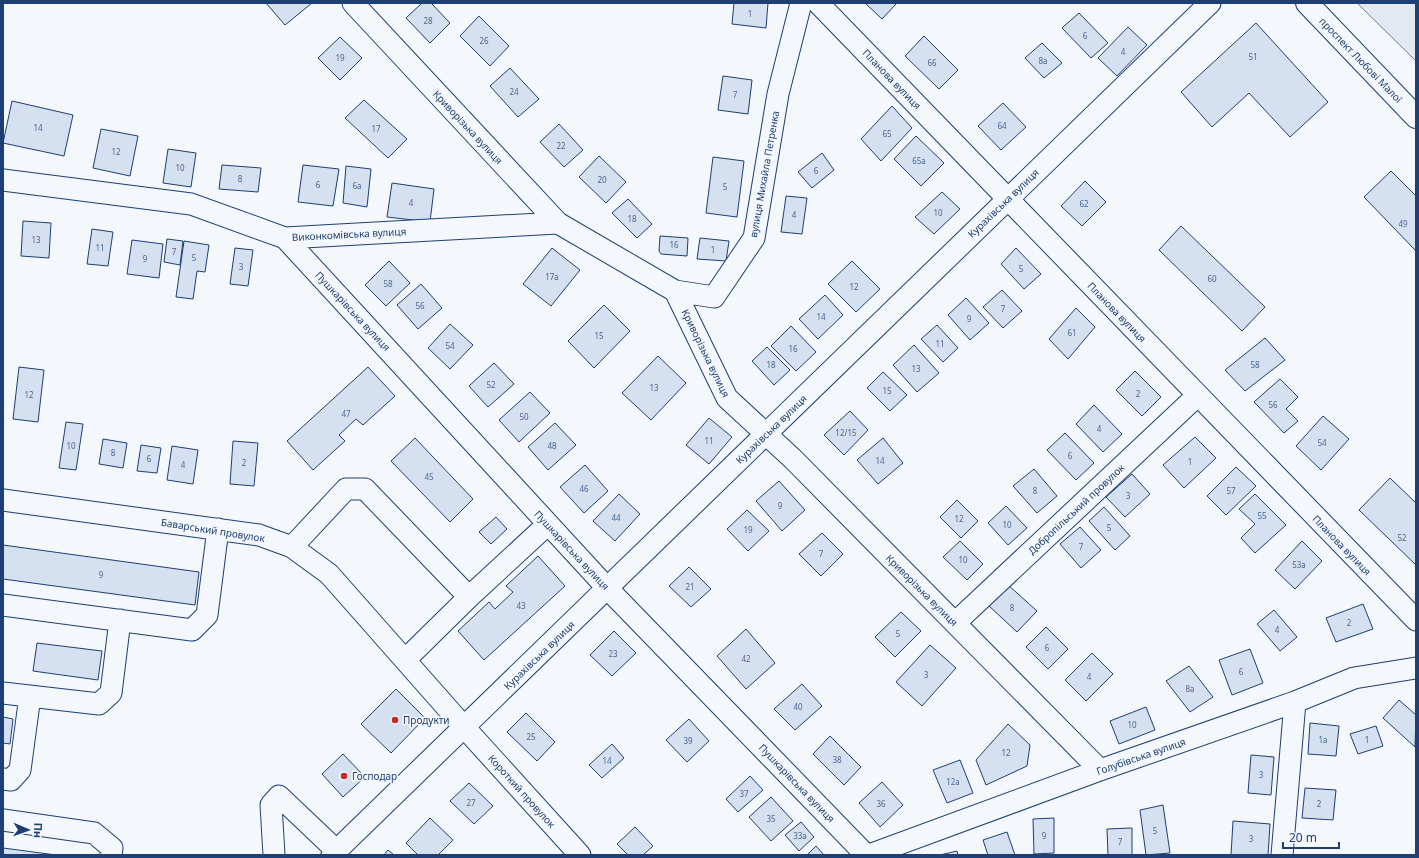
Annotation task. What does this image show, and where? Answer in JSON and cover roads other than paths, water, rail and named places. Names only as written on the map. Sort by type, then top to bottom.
[{"type":"main road","name":"проспект Любові Малої","points":[[1307,3],[1416,117]]},
{"type":"street","name":"Криворізька вулиця","points":[[354,3],[558,223],[675,291],[727,398],[793,459],[1100,770]]},
{"type":"street","name":"вулиця Михайла Петренка","points":[[675,291],[714,297],[754,238],[778,94],[801,3]]},
{"type":"street","name":"Планова вулиця","points":[[818,3],[1416,620]]},
{"type":"street","name":"Курахівська вулиця","points":[[335,853],[1210,3]]},
{"type":"street","name":"Виконкомівська вулиця","points":[[3,180],[191,204],[285,238],[558,223]]},
{"type":"street","name":"Пушкарівська вулиця","points":[[285,238],[608,588],[867,855]]},
{"type":"street","name":"Добропільський провулок","points":[[955,623],[1198,395]]},
{"type":"street","points":[[292,547],[346,489],[365,489],[469,597]]},
{"type":"street","name":"Баварський провулок","points":[[3,500],[259,535],[292,547],[329,574],[464,727]]},
{"type":"street","points":[[405,660],[469,597],[548,524]]},
{"type":"street","points":[[3,605],[192,630],[207,615],[218,529]]},
{"type":"street","points":[[3,693],[99,704],[111,693],[120,620]]},
{"type":"street","name":"Голубівська вулиця","points":[[867,855],[1100,770],[1295,702],[1354,678],[1416,668]]},
{"type":"street","points":[[3,778],[11,780],[20,770],[30,696]]},
{"type":"street","points":[[1282,855],[1295,702]]},
{"type":"street","name":"Короткий провулок","points":[[464,727],[580,855]]},
{"type":"street","points":[[274,855],[271,805],[279,796],[335,853]]},
{"type":"street","points":[[3,820],[94,833],[112,848],[111,855]]},
{"type":"place","name":"Продукти","points":[[395,720]]},
{"type":"place","name":"Господар","points":[[344,776]]}]
